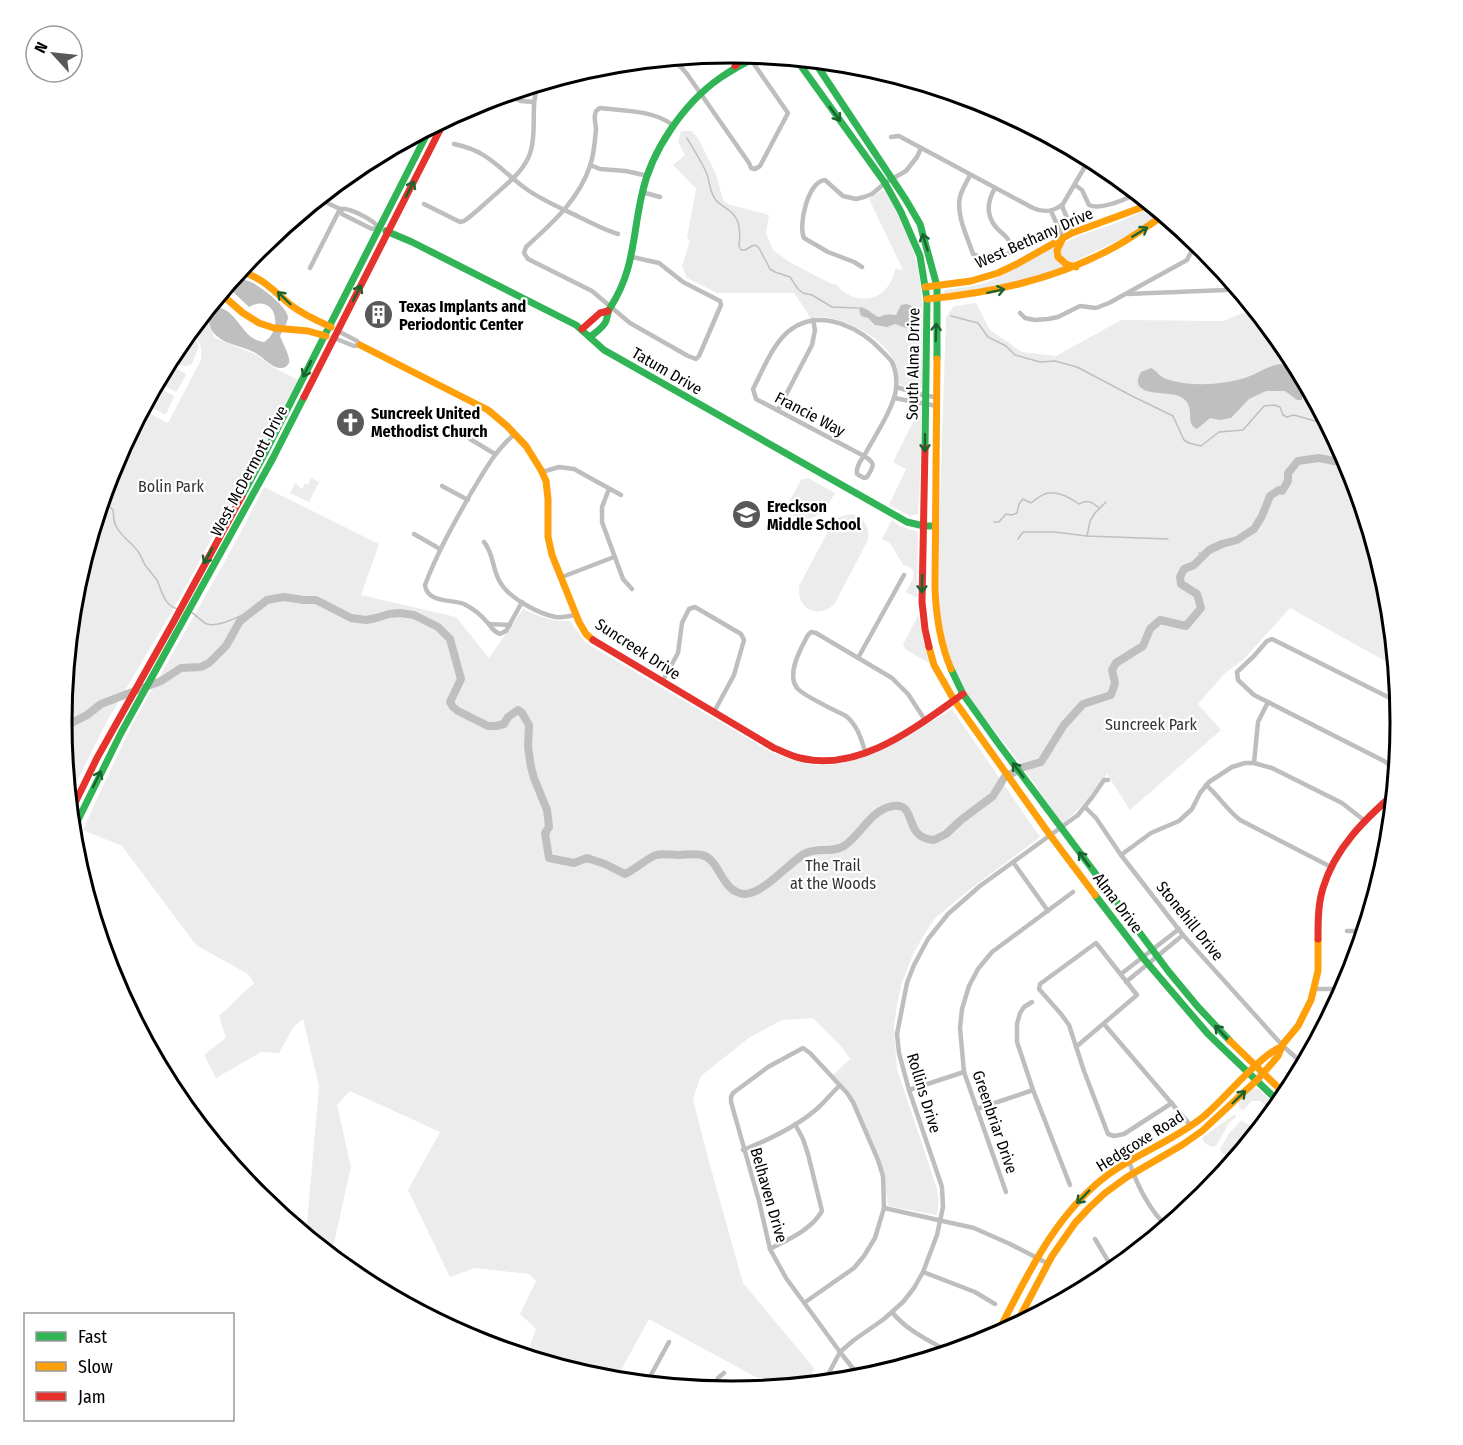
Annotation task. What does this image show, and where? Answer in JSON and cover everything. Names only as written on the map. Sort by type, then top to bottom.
[{"type":"main road","points":[[590,337],[606,322],[609,309],[627,275],[642,192],[659,149],[673,125],[701,94],[740,63]]},
{"type":"main road","name":"South Alma Drive","points":[[802,67],[885,183],[916,245],[927,299],[922,602],[925,629],[934,665],[954,700]]},
{"type":"main road","name":"South Alma Drive","points":[[819,69],[920,224],[937,286],[936,615],[946,657],[963,694]]},
{"type":"main road","name":"West McDermott Drive","points":[[79,817],[192,595],[273,458],[439,131]]},
{"type":"main road","name":"West McDermott Drive","points":[[192,595],[203,565],[266,451],[424,139]]},
{"type":"main road","name":"West Bethany Drive","points":[[926,287],[975,280],[998,273],[1073,232],[1143,207]]},
{"type":"main road","name":"West Bethany Drive","points":[[927,299],[982,294],[1021,285],[1076,267],[1142,231],[1157,220]]},
{"type":"main road","name":"Tatum Drive","points":[[379,228],[552,312],[582,329],[604,350],[907,522],[935,526]]},
{"type":"main road","points":[[1063,238],[1058,257],[1066,264],[1076,267]]},
{"type":"main road","points":[[249,274],[263,280],[296,309],[329,326],[336,334]]},
{"type":"main road","points":[[227,299],[249,318],[271,327],[308,331],[324,336],[336,334]]},
{"type":"main road","points":[[582,329],[600,313],[609,309]]},
{"type":"main road","name":"Suncreek Drive","points":[[360,345],[488,410],[503,421],[532,453],[548,489],[549,545],[579,626],[591,639],[774,748],[791,755],[826,760],[866,754],[890,742],[963,694]]},
{"type":"main road","name":"West McDermott Drive","points":[[77,799],[97,758],[149,666],[177,623]]},
{"type":"main road","name":"Alma Drive","points":[[963,694],[1154,953],[1198,1007],[1280,1089]]},
{"type":"main road","name":"Alma Drive","points":[[954,700],[1050,836],[1145,960],[1208,1034],[1274,1097]]},
{"type":"main road","name":"Hedgcoxe Road","points":[[1021,1315],[1047,1263],[1085,1212],[1132,1173],[1197,1135],[1256,1081],[1279,1054],[1282,1046],[1297,1028],[1314,989],[1318,971],[1319,906],[1331,867],[1341,848],[1386,802]]},
{"type":"main road","points":[[1190,1014],[1198,1007]]},
{"type":"main road","name":"Hedgcoxe Road","points":[[1003,1323],[1037,1258],[1056,1229],[1085,1194],[1129,1161],[1191,1126],[1212,1110],[1273,1050],[1282,1046]]},
{"type":"main road","points":[[1191,1126],[1197,1135]]},
{"type":"street","points":[[678,65],[701,94],[751,168],[755,169],[760,166],[788,112],[753,63]]},
{"type":"street","points":[[424,204],[464,222],[512,178],[523,166],[532,149],[533,102],[536,93]]},
{"type":"street","points":[[517,99],[533,102]]},
{"type":"street","points":[[632,257],[659,263],[683,282],[720,301],[721,305],[696,359],[643,331],[609,309],[592,291],[528,259],[524,253],[526,246],[565,210],[583,183],[590,165],[595,138],[595,112],[600,108],[649,113],[673,125]]},
{"type":"street","points":[[891,136],[899,136],[1038,211],[1054,210],[1062,206],[1085,166]]},
{"type":"street","points":[[454,144],[484,155],[527,190],[618,234]]},
{"type":"street","points":[[862,267],[804,238],[802,233],[806,205],[811,192],[822,179],[843,196],[856,199],[872,194],[912,165],[921,148]]},
{"type":"street","points":[[590,165],[648,176]]},
{"type":"street","points":[[970,175],[961,193],[959,210],[973,254],[994,260],[1009,254],[1012,250],[1004,234],[994,224],[988,209],[988,200],[995,188]]},
{"type":"street","points":[[1075,185],[1082,190],[1089,205],[1096,208],[1130,197]]},
{"type":"street","points":[[642,192],[660,197]]},
{"type":"street","points":[[326,202],[339,209],[345,208],[375,223],[379,228]]},
{"type":"street","points":[[1062,206],[1073,232]]},
{"type":"street","points":[[310,267],[339,209]]},
{"type":"street","points":[[1054,210],[1063,238]]},
{"type":"street","points":[[1020,313],[1025,318],[1035,320],[1058,317],[1080,306],[1096,308],[1187,260],[1192,251]]},
{"type":"street","points":[[1149,281],[1150,288],[1155,293]]},
{"type":"street","points":[[1125,294],[1228,289]]},
{"type":"street","points":[[778,410],[812,345],[815,330],[813,320],[836,322],[864,334],[891,361],[896,375],[894,398],[864,456],[857,470],[857,474],[864,478],[873,467],[871,460],[864,456]]},
{"type":"street","name":"Francie Way","points":[[813,320],[794,327],[778,341],[753,389],[756,399],[864,456]]},
{"type":"street","name":"Suncreek Drive","points":[[336,334],[354,346],[360,345]]},
{"type":"street","points":[[896,387],[937,397]]},
{"type":"street","points":[[894,398],[937,406]]},
{"type":"street","points":[[515,434],[495,454],[468,500],[440,549],[425,588],[436,598],[466,605],[489,624],[493,631],[500,634],[506,631],[522,602]]},
{"type":"street","points":[[470,439],[495,454]]},
{"type":"street","points":[[542,472],[559,467],[574,469],[621,495]]},
{"type":"street","points":[[442,486],[468,500]]},
{"type":"street","points":[[609,489],[602,507],[602,522],[623,579],[632,589]]},
{"type":"street","points":[[414,534],[440,549]]},
{"type":"street","points":[[484,542],[490,549],[499,580],[507,592],[546,615],[561,617],[575,615]]},
{"type":"street","points":[[562,577],[614,557]]},
{"type":"street","points":[[858,658],[904,574]]},
{"type":"street","points":[[663,682],[678,653],[685,614],[689,609],[695,608],[742,635],[744,640],[734,675],[714,712]]},
{"type":"street","points":[[489,624],[510,625]]},
{"type":"street","points":[[866,754],[857,729],[851,720],[800,692],[795,685],[796,660],[811,632],[882,672],[903,687],[925,720]]},
{"type":"street","points":[[1390,698],[1271,639],[1238,670],[1237,675],[1238,680],[1249,690],[1268,702],[1390,766]]},
{"type":"street","points":[[1254,763],[1258,722],[1268,702]]},
{"type":"street","points":[[1121,855],[1151,833],[1184,818],[1206,785],[1232,766],[1245,763],[1272,768],[1342,803],[1365,821]]},
{"type":"street","name":"Rollins Drive","points":[[827,1374],[840,1352],[892,1312],[908,1295],[923,1272],[935,1242],[943,1207],[942,1187],[899,1053],[897,1035],[907,983],[914,965],[928,939],[948,914],[980,886],[1078,815],[1094,796],[1101,783],[1108,780]]},
{"type":"street","points":[[1206,785],[1240,820],[1331,867]]},
{"type":"street","name":"Stonehill Drive","points":[[1085,807],[1096,818],[1121,855],[1183,935],[1282,1046],[1298,1060]]},
{"type":"street","points":[[1013,862],[1048,910]]},
{"type":"street","name":"Greenbriar Drive","points":[[1006,1192],[964,1072],[960,1028],[962,1009],[969,986],[978,969],[992,952],[1073,892]]},
{"type":"street","points":[[1121,974],[1145,960],[1179,930]]},
{"type":"street","points":[[1347,931],[1357,931]]},
{"type":"street","points":[[1154,953],[1183,935]]},
{"type":"street","points":[[1076,1047],[1137,995],[1096,943],[1039,986],[1041,992],[1069,1025],[1076,1047],[1108,1134],[1114,1136],[1124,1134],[1172,1103]]},
{"type":"street","points":[[1126,981],[1145,960]]},
{"type":"street","points":[[1314,989],[1335,989]]},
{"type":"street","points":[[1032,1002],[1023,1007],[1017,1024],[1016,1036],[1033,1090],[1070,1185]]},
{"type":"street","points":[[1104,1024],[1191,1126]]},
{"type":"street","name":"Belhaven Drive","points":[[839,1086],[803,1048],[768,1067],[739,1088],[731,1097],[731,1102],[770,1249],[786,1278],[854,1370]]},
{"type":"street","points":[[909,1090],[964,1072]]},
{"type":"street","points":[[743,1150],[795,1124],[820,1107],[839,1086],[853,1102],[878,1160],[882,1176],[884,1208],[875,1238],[854,1268],[804,1303]]},
{"type":"street","points":[[977,1109],[1033,1090]]},
{"type":"street","points":[[770,1249],[801,1233],[818,1218],[822,1211],[808,1154],[795,1124]]},
{"type":"street","points":[[1129,1161],[1132,1173],[1153,1211],[1162,1221]]},
{"type":"street","points":[[884,1208],[974,1228],[1047,1263]]},
{"type":"street","points":[[1095,1239],[1109,1263]]},
{"type":"street","points":[[923,1272],[975,1292],[995,1304]]},
{"type":"street","points":[[892,1312],[903,1324],[942,1347]]},
{"type":"street","points":[[650,1377],[669,1342]]},
{"type":"street","points":[[716,1382],[724,1374]]},
{"type":"green space","points":[[681,131],[692,131],[698,138],[716,174],[723,200],[728,204],[769,215],[766,233],[773,250],[791,263],[836,284],[853,297],[871,298],[879,294],[892,280],[895,269],[903,270],[869,199],[885,191],[909,237],[918,267],[922,300],[922,388],[914,390],[900,384],[892,357],[872,336],[833,319],[810,318],[794,293],[717,293],[687,278],[682,266],[690,241],[687,238],[696,189],[673,165],[685,155],[678,142]]},
{"type":"green space","points":[[1146,210],[1155,218],[1135,232],[1073,262],[1061,256],[1064,243]]},
{"type":"green space","points":[[1055,246],[1058,261],[1065,267],[990,288],[944,293],[945,290],[987,282]]},
{"type":"green space","name":"Suncreek Park","points":[[976,303],[990,330],[1022,352],[1056,356],[1121,320],[1224,321],[1242,313],[1249,314],[1280,356],[1303,393],[1341,470],[1369,552],[1388,663],[1290,608],[1243,660],[1224,674],[1198,704],[1221,730],[1130,810],[1107,774],[1080,807],[1062,824],[1023,767],[964,692],[950,663],[940,618],[939,534],[946,317],[954,306]]},
{"type":"green space","name":"Bolin Park","points":[[207,322],[215,338],[257,355],[273,367],[298,380],[174,608],[107,721],[75,785],[72,722],[73,679],[78,636],[94,552],[122,470],[140,431],[149,413],[168,423],[201,360],[201,347],[196,337]]},
{"type":"green space","points":[[195,339],[199,346],[192,364],[177,365]]},
{"type":"green space","points":[[175,368],[186,375],[176,392],[164,386]]},
{"type":"green space","points":[[162,390],[174,397],[164,414],[152,408]]},
{"type":"green space","points":[[917,405],[921,407],[918,514],[910,516],[889,505],[906,469],[893,462],[916,416]]},
{"type":"green space","points":[[311,478],[319,482],[309,502],[290,493],[295,483],[302,489],[305,483],[308,485]]},
{"type":"green space","points":[[808,478],[835,493],[825,508],[820,514],[809,518],[794,516],[784,511],[801,480]]},
{"type":"green space","name":"The Trail at the Woods","points":[[264,487],[379,544],[361,595],[456,617],[489,658],[523,609],[551,619],[570,621],[586,643],[771,752],[804,763],[835,764],[870,755],[904,738],[952,709],[1040,837],[935,918],[914,952],[902,982],[894,1027],[897,1069],[937,1189],[936,1215],[888,1206],[879,1157],[857,1105],[833,1075],[850,1059],[841,1046],[813,1018],[782,1020],[750,1037],[701,1076],[693,1099],[743,1283],[814,1368],[811,1377],[764,1381],[649,1319],[620,1372],[561,1360],[529,1350],[536,1329],[520,1314],[536,1281],[529,1274],[475,1268],[450,1277],[408,1190],[440,1132],[350,1091],[337,1105],[351,1167],[334,1243],[329,1245],[307,1226],[319,1086],[303,1019],[294,1026],[279,1053],[261,1052],[216,1078],[204,1055],[226,1038],[219,1016],[254,983],[248,974],[196,945],[122,846],[83,830],[133,723],[229,554]]},
{"type":"green space","points":[[852,514],[866,524],[868,540],[834,605],[821,611],[809,609],[801,601],[799,586],[833,522],[837,518]]},
{"type":"green space","points":[[892,520],[900,526],[918,532],[917,598],[906,592],[914,573],[909,567],[903,565],[890,543],[882,539]]},
{"type":"green space","points":[[918,615],[931,664],[906,650],[903,645]]},
{"type":"green space","points":[[1253,1088],[1259,1089],[1272,1101],[1267,1107],[1260,1101],[1252,1101],[1243,1110],[1239,1108],[1239,1103]]},
{"type":"green space","points":[[1235,1114],[1236,1117],[1229,1123],[1216,1146],[1206,1144],[1203,1137]]},
{"type":"green space","points":[[1242,1120],[1252,1127],[1228,1156],[1222,1153],[1220,1149],[1230,1132]]},
{"type":"shaded area","points":[[243,280],[257,285],[274,298],[287,313],[288,319],[280,336],[288,353],[289,363],[285,367],[275,367],[252,351],[222,340],[212,330],[209,319],[221,308],[227,311],[251,337],[264,342],[274,329],[274,314],[265,304],[249,307],[233,292]]},
{"type":"shaded area","points":[[906,304],[914,308],[915,317],[910,327],[906,328],[895,324],[887,327],[875,325],[868,318],[861,316],[859,309],[863,308],[879,317],[896,315],[901,305]]},
{"type":"shaded area","points":[[1280,364],[1286,366],[1302,394],[1302,400],[1297,400],[1285,391],[1266,391],[1249,399],[1231,418],[1220,420],[1210,418],[1197,429],[1191,423],[1189,405],[1186,401],[1176,395],[1144,390],[1139,386],[1138,381],[1141,372],[1151,368],[1164,378],[1175,382],[1216,384],[1245,378]]},
{"type":"waterway","points":[[687,138],[704,168],[715,199],[736,218],[741,250],[755,245],[759,248],[770,269],[790,277],[803,293],[812,295],[832,307],[858,308]]},
{"type":"waterway","points":[[951,316],[978,323],[988,337],[1006,346],[1015,355],[1040,362],[1055,361],[1077,367],[1173,416],[1184,440],[1189,443],[1201,446],[1219,432],[1243,430],[1264,406],[1280,407],[1283,415],[1287,417],[1294,415],[1318,422]]},
{"type":"waterway","points":[[72,723],[101,704],[161,681],[181,668],[201,667],[209,663],[226,646],[240,621],[267,600],[284,597],[316,600],[351,618],[366,620],[389,614],[414,615],[438,627],[450,639],[461,679],[450,702],[453,707],[488,726],[504,724],[508,717],[518,710],[529,725],[528,747],[531,767],[547,810],[549,827],[545,833],[549,858],[574,863],[587,858],[625,874],[656,855],[699,854],[713,862],[730,888],[744,894],[751,893],[767,884],[804,854],[814,850],[834,850],[844,846],[872,817],[885,808],[901,806],[905,809],[914,827],[924,838],[934,840],[946,834],[993,796],[1004,778],[1021,768],[1041,762],[1064,725],[1083,704],[1111,695],[1115,683],[1112,670],[1116,663],[1143,646],[1150,629],[1160,620],[1186,626],[1201,608],[1197,594],[1181,584],[1180,577],[1184,569],[1194,565],[1209,550],[1237,540],[1254,529],[1270,496],[1279,490],[1282,491],[1288,481],[1288,473],[1298,461],[1319,458],[1337,462]]},
{"type":"waterway","points":[[994,522],[999,522],[1006,514],[1017,513],[1023,499],[1031,503],[1048,493],[1060,494],[1079,504],[1090,502],[1099,508]]},
{"type":"waterway","points":[[1087,536],[1090,521],[1106,502]]},
{"type":"waterway","points":[[109,506],[113,510],[115,524],[119,531],[139,553],[170,605],[178,609]]},
{"type":"waterway","points":[[1018,539],[1023,532],[1168,539]]},
{"type":"waterway","points":[[1199,553],[1204,555]]},
{"type":"waterway","points":[[191,612],[205,623],[212,625],[254,611]]},
{"type":"traffic: fast","points":[[590,337],[605,323],[624,280],[632,252],[646,178],[661,145],[682,114],[707,88],[745,63]]},
{"type":"traffic: fast","points":[[802,67],[885,183],[901,212],[920,256],[927,299],[925,448]]},
{"type":"traffic: fast","points":[[819,69],[920,224],[937,286],[937,359]]},
{"type":"traffic: fast","points":[[242,496],[424,139]]},
{"type":"traffic: fast","points":[[386,231],[576,325],[604,350],[907,522],[935,526]]},
{"type":"traffic: fast","points":[[79,817],[121,733],[273,458],[304,397]]},
{"type":"traffic: fast","points":[[951,669],[963,694],[998,743],[1169,972],[1230,1041]]},
{"type":"traffic: fast","points":[[1095,895],[1144,959],[1208,1034],[1274,1097]]},
{"type":"traffic: slow","points":[[925,287],[971,281],[998,273],[1072,233],[1143,207]]},
{"type":"traffic: slow","points":[[927,299],[998,289],[1043,277],[1116,246],[1157,220]]},
{"type":"traffic: slow","points":[[1063,238],[1057,250],[1058,257],[1066,264],[1076,267]]},
{"type":"traffic: slow","points":[[249,274],[301,312],[331,327]]},
{"type":"traffic: slow","points":[[227,299],[259,323],[274,328],[308,331],[326,336]]},
{"type":"traffic: slow","points":[[360,345],[488,410],[526,446],[546,481],[548,537],[552,555],[579,622],[586,634],[593,640]]},
{"type":"traffic: slow","points":[[937,359],[935,588],[939,629],[951,669]]},
{"type":"traffic: slow","points":[[929,647],[934,665],[954,700],[1095,895]]},
{"type":"traffic: slow","points":[[1021,1315],[1052,1256],[1075,1223],[1089,1208],[1127,1177],[1202,1131],[1257,1080],[1278,1056],[1283,1044],[1298,1026],[1311,1000],[1318,971],[1318,939]]},
{"type":"traffic: slow","points":[[1230,1041],[1280,1089]]},
{"type":"traffic: slow","points":[[1003,1323],[1043,1249],[1072,1208],[1090,1190],[1120,1166],[1180,1133],[1203,1117],[1255,1066],[1281,1047]]},
{"type":"traffic: jam","points":[[304,397],[439,131]]},
{"type":"traffic: jam","points":[[582,329],[600,313],[608,311]]},
{"type":"traffic: jam","points":[[925,448],[922,602],[929,647]]},
{"type":"traffic: jam","points":[[77,799],[97,758],[242,496]]},
{"type":"traffic: jam","points":[[593,640],[774,748],[800,758],[822,761],[844,759],[866,753],[887,744],[927,720],[963,694]]},
{"type":"traffic: jam","points":[[1318,939],[1321,894],[1328,874],[1352,835],[1386,801]]},
{"type":"place","name":"Texas Implants and Periodontic Center","points":[[378,315]]},
{"type":"place","name":"Suncreek United Methodist Church","points":[[350,422]]},
{"type":"place","name":"Ereckson Middle School","points":[[746,515]]}]
